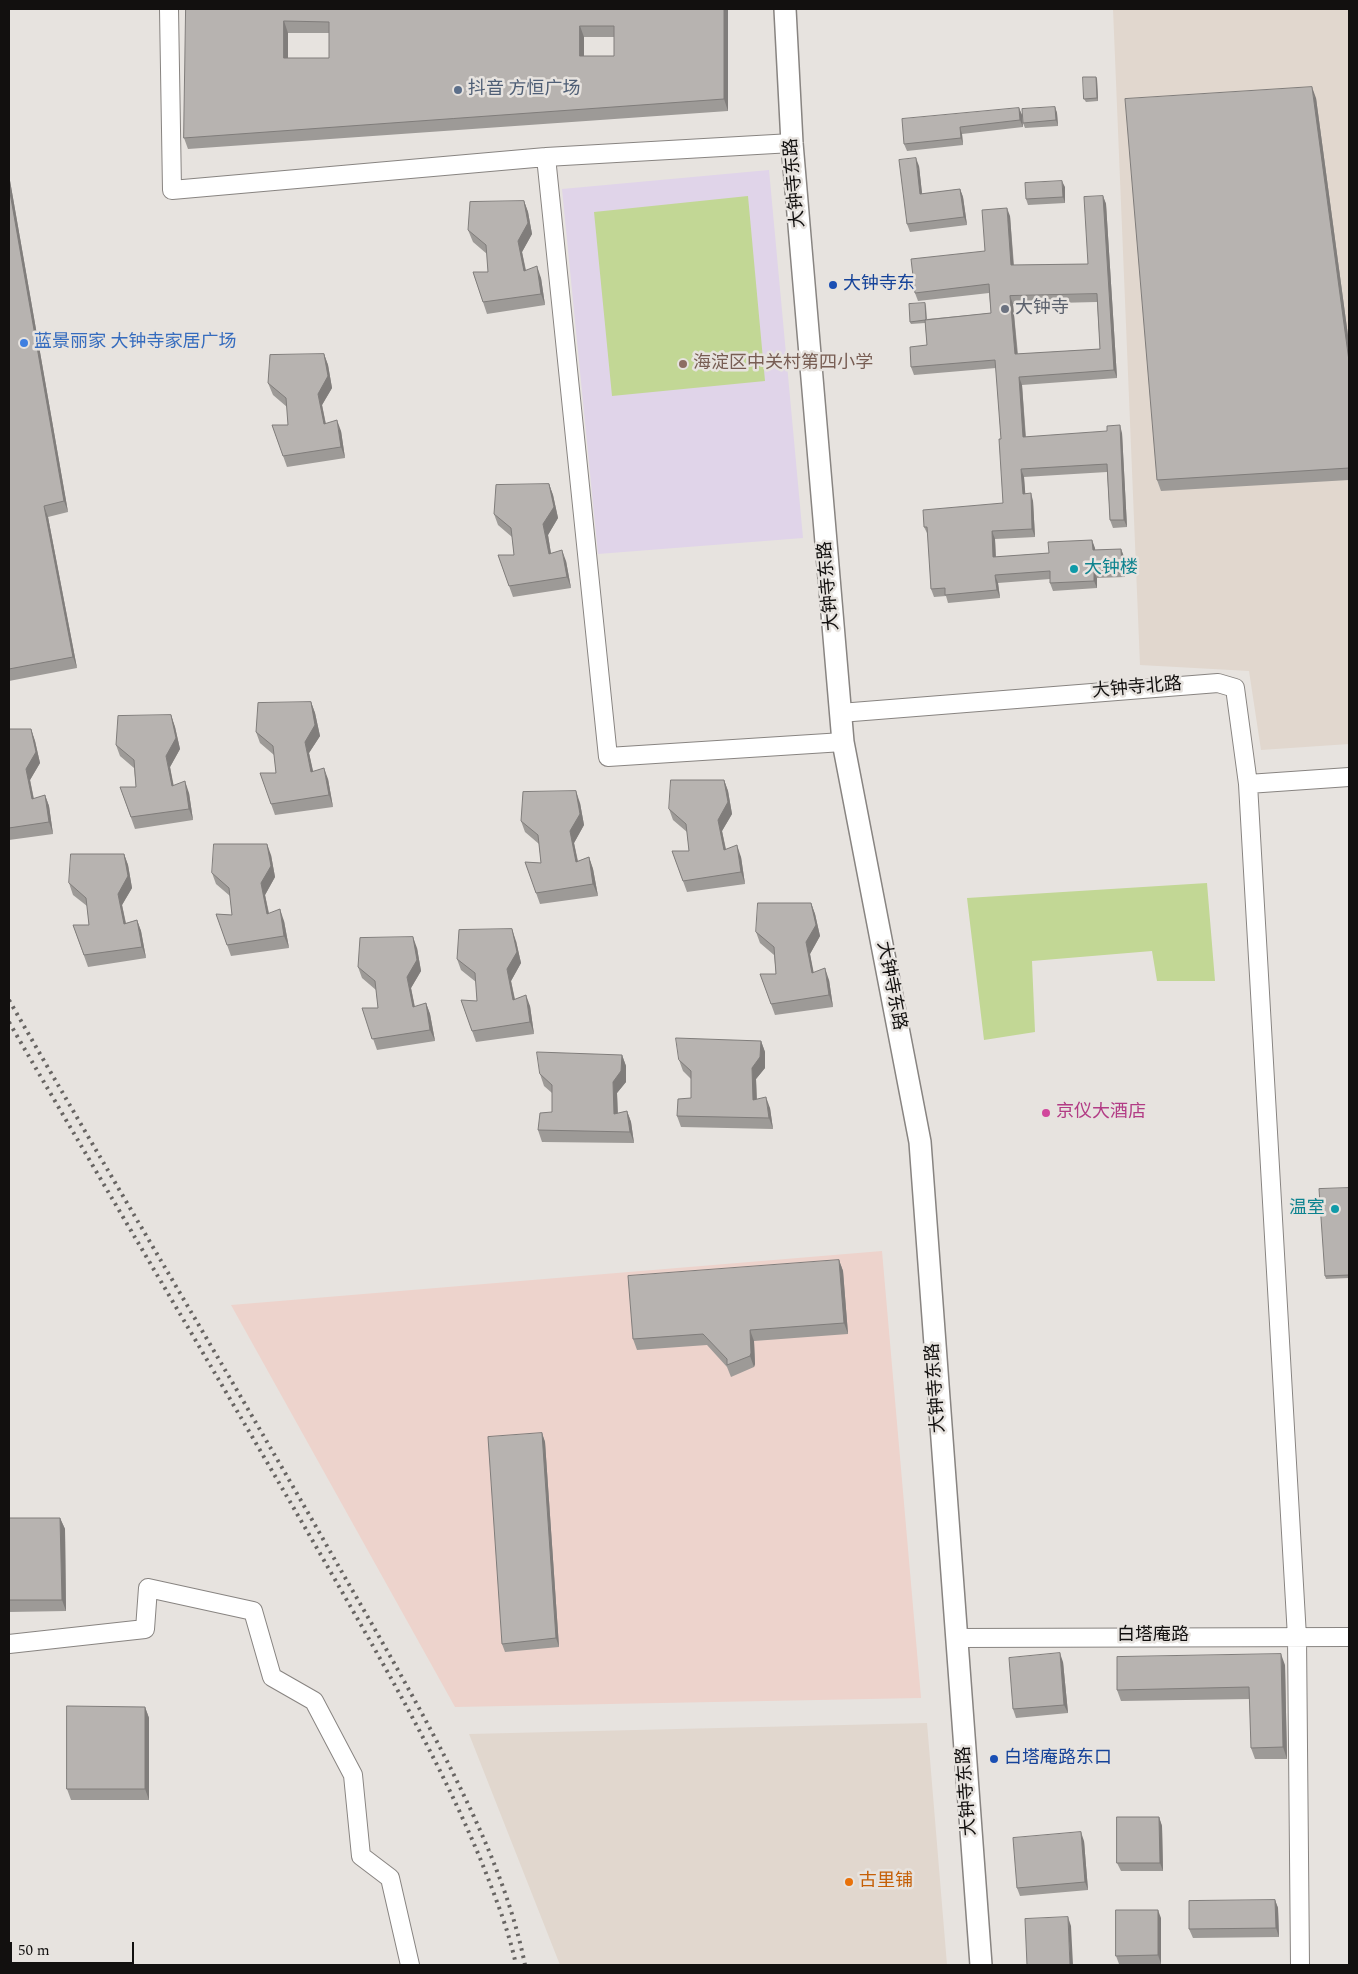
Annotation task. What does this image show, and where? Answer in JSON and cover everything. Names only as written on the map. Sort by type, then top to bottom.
[{"type":"street","points":[[169,9],[172,190],[546,157],[792,143]]},
{"type":"street","name":"大钟寺东路","points":[[785,9],[792,143],[843,742],[920,1142],[981,1965]]},
{"type":"street","points":[[546,157],[608,757],[843,742]]},
{"type":"street","name":"大钟寺北路","points":[[840,713],[1218,683],[1235,688],[1248,784]]},
{"type":"street","points":[[1300,1965],[1297,1637],[1248,784],[1349,777]]},
{"type":"street","points":[[9,1644],[145,1629],[148,1588],[254,1611],[272,1677],[314,1701],[353,1775],[361,1856],[390,1878],[410,1965]]},
{"type":"street","name":"白塔庵路","points":[[956,1638],[1349,1636]]},
{"type":"shaded area","points":[[1113,9],[1349,9],[1349,744],[1261,750],[1249,671],[1140,665]]},
{"type":"shaded area","name":"海淀区中关村第四小学","points":[[769,170],[803,538],[598,554],[562,189]]},
{"type":"shaded area","points":[[882,1251],[921,1698],[455,1707],[231,1305]]},
{"type":"shaded area","points":[[927,1723],[947,1965],[560,1965],[469,1734]]},
{"type":"green space","points":[[748,196],[765,381],[612,396],[594,212]]},
{"type":"green space","points":[[1207,883],[1215,981],[1157,981],[1152,951],[1032,961],[1035,1032],[984,1040],[967,898]]},
{"type":"building","name":"抖音 方恒广场","points":[[186,9],[724,9],[724,99],[184,138]],"holes":[[[284,21],[329,22],[329,58],[284,58]],[[580,26],[614,26],[614,56],[580,56]]]},
{"type":"building","points":[[1083,77],[1096,77],[1097,98],[1084,99]]},
{"type":"building","points":[[1312,87],[1349,361],[1349,468],[1157,480],[1125,99]]},
{"type":"building","points":[[1055,107],[1056,120],[1023,123],[1022,109]]},
{"type":"building","points":[[1019,108],[1020,120],[960,127],[961,138],[904,144],[902,119]]},
{"type":"building","points":[[916,158],[920,194],[960,189],[964,217],[907,224],[899,160]]},
{"type":"building","points":[[1062,181],[1063,197],[1026,199],[1025,183]]},
{"type":"building","name":"蓝景丽家 大钟寺家居广场","points":[[9,187],[64,501],[44,506],[73,657],[9,669]]},
{"type":"building","points":[[1103,196],[1114,370],[1019,377],[1023,437],[1107,431],[1107,426],[1120,425],[1124,520],[1110,520],[1107,464],[1021,469],[1023,494],[1031,493],[1032,529],[992,531],[993,557],[1049,553],[1048,542],[1092,540],[1093,550],[1121,549],[1122,569],[1094,571],[1094,581],[1050,583],[1050,571],[995,575],[997,590],[945,595],[945,588],[931,589],[927,527],[924,527],[923,510],[1003,503],[999,439],[1001,439],[995,360],[911,367],[910,347],[927,345],[925,320],[991,313],[989,284],[915,293],[911,259],[985,251],[982,210],[1007,208],[1011,265],[1088,264],[1084,197]],"holes":[[[1097,294],[1100,349],[1015,354],[1010,296]]]},
{"type":"building","points":[[524,201],[528,223],[518,241],[524,271],[537,266],[541,294],[483,302],[473,272],[488,272],[486,245],[468,230],[470,202]]},
{"type":"building","points":[[925,303],[926,319],[910,322],[909,304]]},
{"type":"building","points":[[324,354],[328,376],[318,394],[324,424],[337,420],[341,447],[283,456],[272,425],[288,425],[286,398],[268,383],[270,355]]},
{"type":"building","points":[[549,484],[554,507],[543,524],[549,554],[562,550],[567,577],[509,586],[498,555],[514,555],[511,528],[494,514],[496,485]]},
{"type":"building","points":[[311,702],[315,725],[305,742],[311,772],[324,768],[329,795],[271,804],[260,773],[276,773],[273,746],[256,732],[258,703]]},
{"type":"building","points":[[171,715],[176,738],[166,756],[172,786],[185,781],[189,809],[131,817],[120,787],[136,787],[134,760],[116,745],[118,716]]},
{"type":"building","points":[[9,729],[31,729],[36,752],[26,769],[32,799],[45,795],[49,822],[9,828]]},
{"type":"building","points":[[671,780],[724,780],[728,802],[718,820],[724,850],[737,845],[741,872],[683,881],[672,851],[689,851],[686,824],[669,809]]},
{"type":"building","points":[[576,791],[580,814],[570,831],[576,862],[589,857],[593,884],[536,893],[525,862],[541,863],[538,835],[521,821],[523,792]]},
{"type":"building","points":[[214,844],[267,844],[271,866],[261,883],[267,914],[280,909],[284,936],[227,945],[216,914],[232,915],[229,888],[212,873]]},
{"type":"building","points":[[71,854],[124,854],[128,876],[118,894],[124,924],[137,920],[142,947],[84,955],[73,925],[89,925],[86,898],[69,883]]},
{"type":"building","points":[[758,903],[811,903],[816,925],[806,942],[812,973],[825,968],[829,995],[771,1004],[760,974],[776,974],[774,947],[756,932]]},
{"type":"building","points":[[512,929],[517,952],[507,969],[513,1000],[526,995],[530,1022],[472,1031],[461,1000],[477,1001],[475,973],[457,959],[459,930]]},
{"type":"building","points":[[413,937],[417,960],[407,977],[413,1007],[426,1003],[430,1030],[372,1039],[362,1008],[378,1008],[375,981],[358,967],[360,938]]},
{"type":"building","points":[[676,1038],[761,1041],[760,1057],[752,1068],[753,1100],[766,1097],[769,1118],[677,1116],[678,1099],[691,1098],[691,1071],[679,1060]]},
{"type":"building","points":[[537,1052],[622,1055],[621,1071],[613,1082],[614,1114],[627,1111],[630,1132],[538,1130],[540,1113],[552,1112],[552,1085],[540,1074]]},
{"type":"building","points":[[1349,1188],[1349,1275],[1325,1276],[1319,1189]]},
{"type":"building","points":[[839,1260],[844,1323],[750,1330],[750,1356],[727,1365],[727,1359],[703,1334],[633,1339],[628,1276]]},
{"type":"building","points":[[542,1433],[556,1638],[502,1644],[488,1437]]},
{"type":"building","points":[[9,1518],[60,1518],[62,1600],[9,1600]]},
{"type":"building","points":[[1060,1653],[1064,1705],[1013,1709],[1009,1658]]},
{"type":"building","points":[[1281,1654],[1283,1747],[1251,1748],[1249,1687],[1117,1690],[1117,1657]]},
{"type":"building","points":[[67,1706],[145,1707],[145,1789],[67,1789]]},
{"type":"building","points":[[1117,1817],[1159,1817],[1160,1863],[1117,1863]]},
{"type":"building","points":[[1081,1832],[1085,1882],[1017,1888],[1013,1838]]},
{"type":"building","points":[[1275,1900],[1276,1928],[1189,1929],[1189,1901]]},
{"type":"building","points":[[1116,1910],[1158,1910],[1158,1955],[1116,1956]]},
{"type":"building","points":[[1068,1917],[1070,1965],[1027,1965],[1025,1919]]},
{"type":"railway","points":[[9,1000],[382,1641],[423,1715],[461,1789],[494,1863],[512,1913],[525,1965]]},
{"type":"railway","points":[[9,1022],[300,1519],[416,1724],[451,1793],[482,1863],[506,1926],[516,1965]]},
{"type":"place","name":"抖音 方恒广场","points":[[458,90]]},
{"type":"place","name":"大钟寺东","points":[[833,285]]},
{"type":"place","name":"大钟寺","points":[[1005,309]]},
{"type":"place","name":"蓝景丽家 大钟寺家居广场","points":[[24,343]]},
{"type":"place","name":"海淀区中关村第四小学","points":[[683,364]]},
{"type":"place","name":"大钟楼","points":[[1074,569]]},
{"type":"place","name":"京仪大酒店","points":[[1046,1113]]},
{"type":"place","name":"温室","points":[[1335,1209]]},
{"type":"place","name":"白塔庵路东口","points":[[994,1759]]},
{"type":"place","name":"古里铺","points":[[849,1882]]}]
